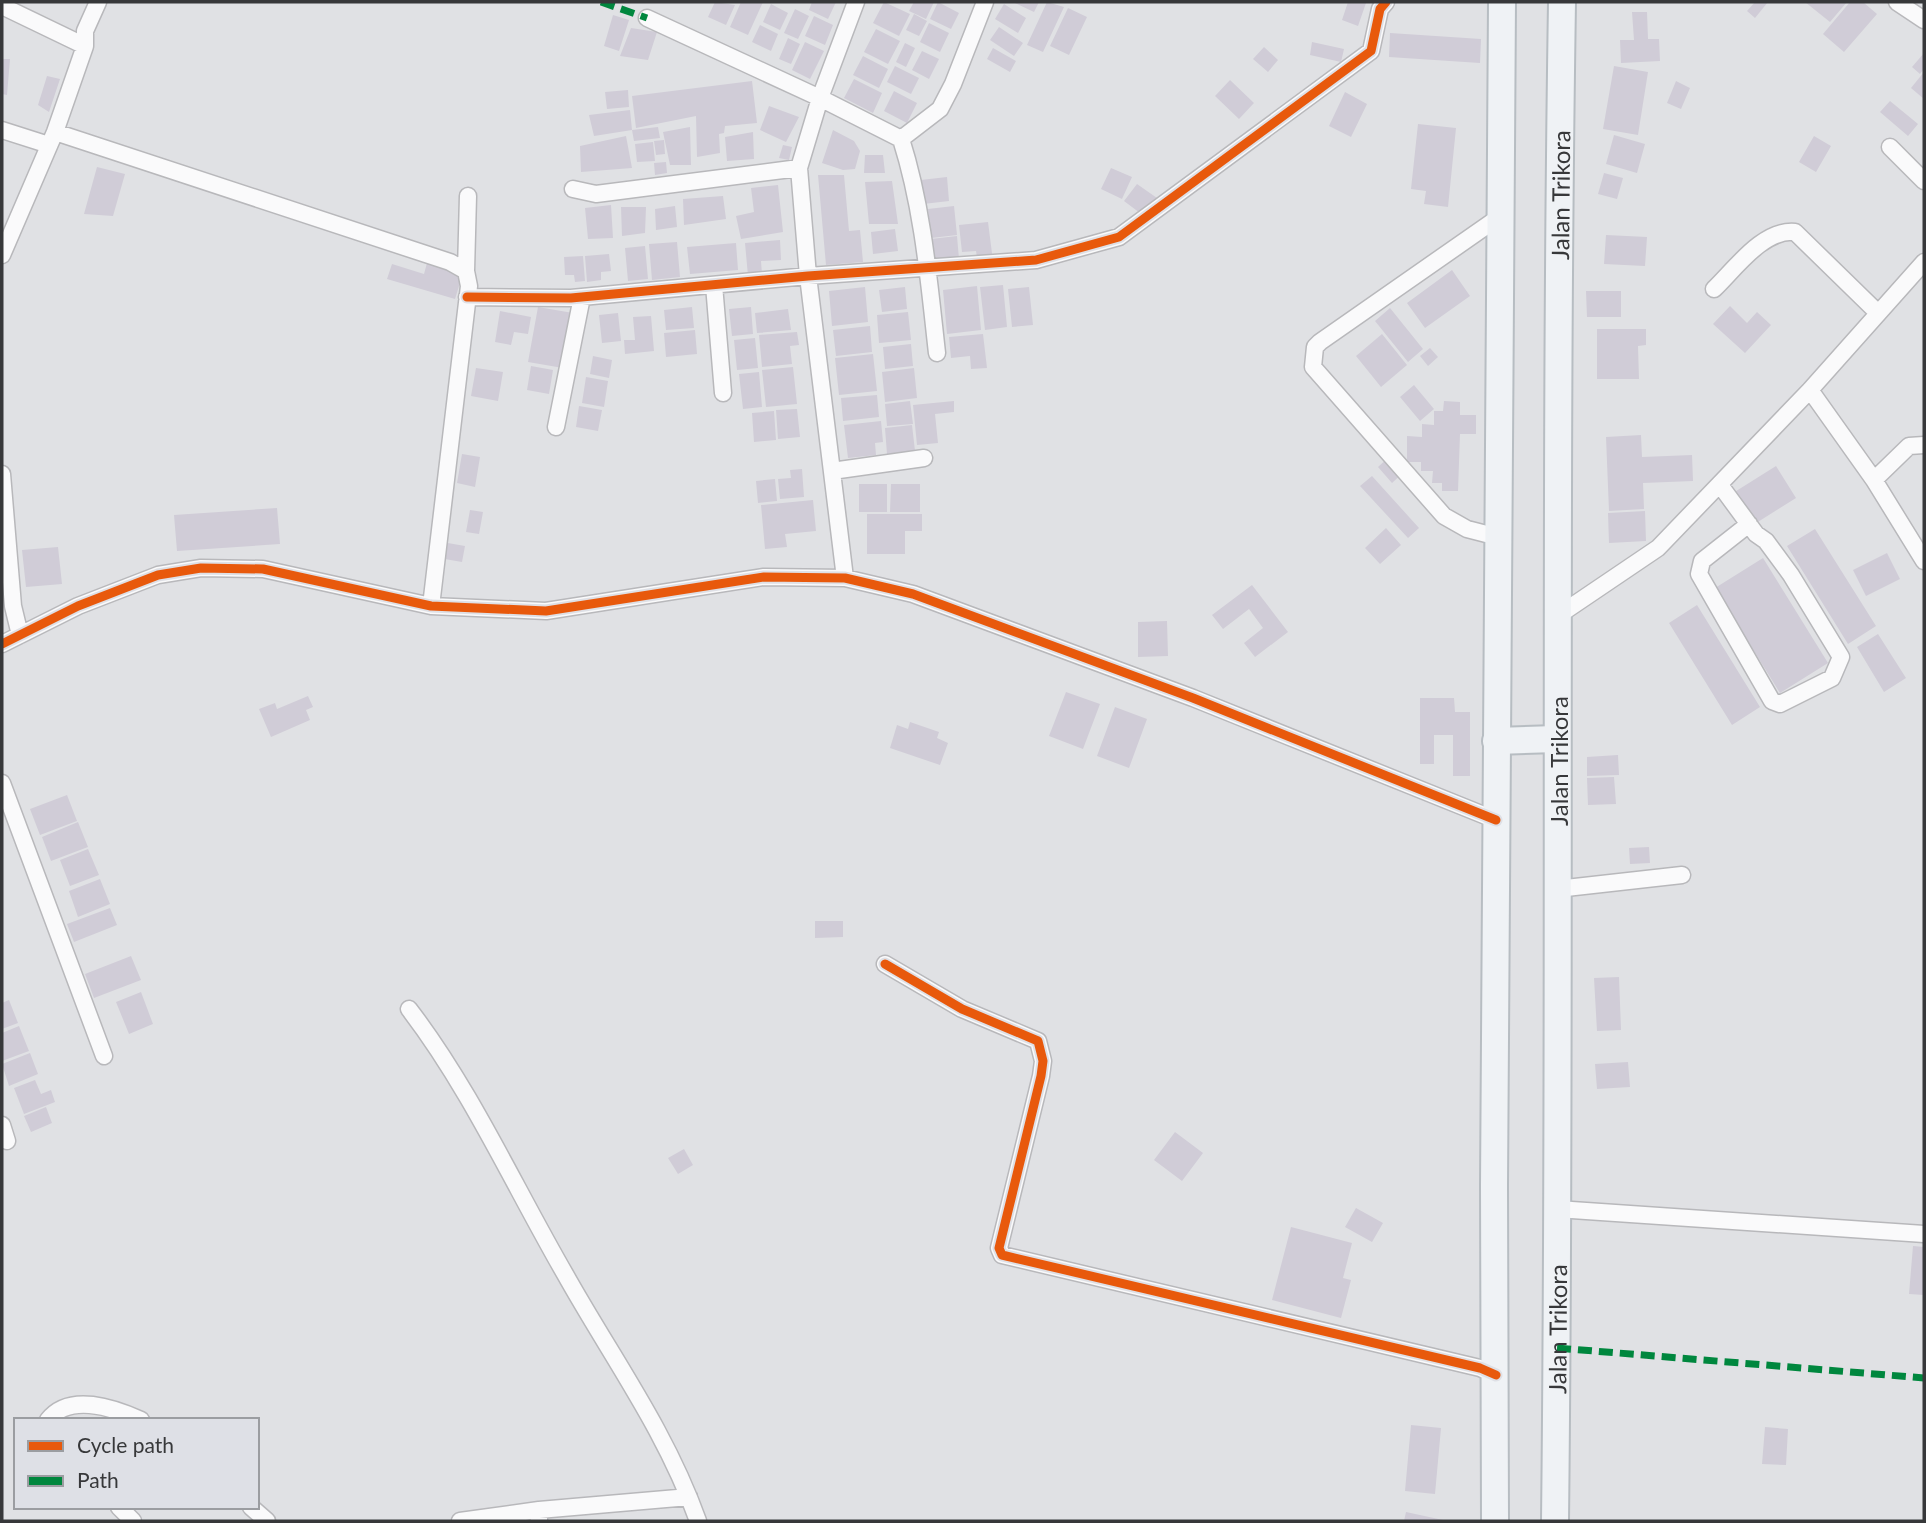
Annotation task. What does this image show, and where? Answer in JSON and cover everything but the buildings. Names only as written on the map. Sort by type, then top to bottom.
[{"type":"main road","points":[[1495,1521],[1496,741],[1502,2]]},
{"type":"main road","name":"Jalan Trikora","points":[[1555,1521],[1556,617],[1562,2]]},
{"type":"main road","points":[[1496,741],[1556,739]]},
{"type":"street","points":[[2,255],[52,139],[85,46],[85,31],[98,2]]},
{"type":"street","points":[[845,578],[808,276],[800,168],[820,98],[856,2]]},
{"type":"street","points":[[901,139],[940,109],[957,75],[985,2]]},
{"type":"street","points":[[467,297],[582,297],[808,276],[1036,260],[1119,237],[1371,51],[1380,9],[1386,2]]},
{"type":"street","points":[[1897,2],[1924,20]]},
{"type":"street","points":[[2,6],[85,46]]},
{"type":"street","points":[[647,18],[820,98],[901,139],[909,162],[927,267],[937,353]]},
{"type":"street","points":[[2,130],[52,139],[450,261],[466,271]]},
{"type":"street","points":[[1890,147],[1924,181]]},
{"type":"street","points":[[573,189],[596,194],[800,168]]},
{"type":"street","points":[[431,606],[469,277],[466,271],[468,196]]},
{"type":"street","points":[[1498,537],[1467,529],[1444,516],[1313,367],[1312,357],[1320,342],[1502,215]]},
{"type":"street","points":[[1714,289],[1770,236],[1784,231],[1795,232],[1878,313]]},
{"type":"street","points":[[1556,617],[1658,548],[1810,390],[1924,262]]},
{"type":"street","points":[[714,285],[723,393]]},
{"type":"street","points":[[556,427],[582,297]]},
{"type":"street","points":[[1810,390],[1874,480],[1924,561]]},
{"type":"street","points":[[1874,480],[1909,446],[1924,445]]},
{"type":"street","points":[[832,471],[924,458]]},
{"type":"street","points":[[2,474],[13,606],[20,635]]},
{"type":"street","points":[[1720,485],[1791,575],[1841,657],[1832,678],[1780,704],[1772,701],[1699,575],[1702,561],[1749,524]]},
{"type":"street","points":[[2,644],[78,606],[158,575],[201,568],[263,569],[431,606],[546,611],[764,578],[845,578],[914,594],[1193,698],[1496,820]]},
{"type":"street","points":[[2,783],[104,1056]]},
{"type":"street","points":[[1557,889],[1682,875]]},
{"type":"street","points":[[885,964],[962,1009],[1038,1041],[1042,1051],[1041,1076],[999,1248],[1002,1255],[1480,1368],[1496,1375]]},
{"type":"street","points":[[410,1009],[465,1093],[567,1279],[647,1408],[698,1521]]},
{"type":"street","points":[[1557,1209],[1924,1234]]},
{"type":"street","points":[[50,1418],[56,1411],[75,1404],[93,1404],[135,1418]]},
{"type":"street","points":[[460,1521],[539,1516],[689,1497]]},
{"type":"street","points":[[121,1509],[134,1521]]},
{"type":"street","points":[[253,1509],[267,1521]]},
{"type":"marked path","points":[[601,2],[647,18]]},
{"type":"marked path","points":[[1557,1348],[1924,1378]]},
{"type":"cycle path","points":[[467,297],[571,298],[808,276],[1036,260],[1119,237],[1371,51],[1380,9],[1386,2]]},
{"type":"cycle path","points":[[2,644],[78,606],[158,575],[201,568],[263,569],[431,606],[546,611],[764,577],[845,578],[913,594],[1193,698],[1496,820]]},
{"type":"cycle path","points":[[885,964],[962,1009],[1038,1041],[1043,1061],[1041,1076],[999,1248],[1002,1255],[1480,1368],[1496,1375]]}]
